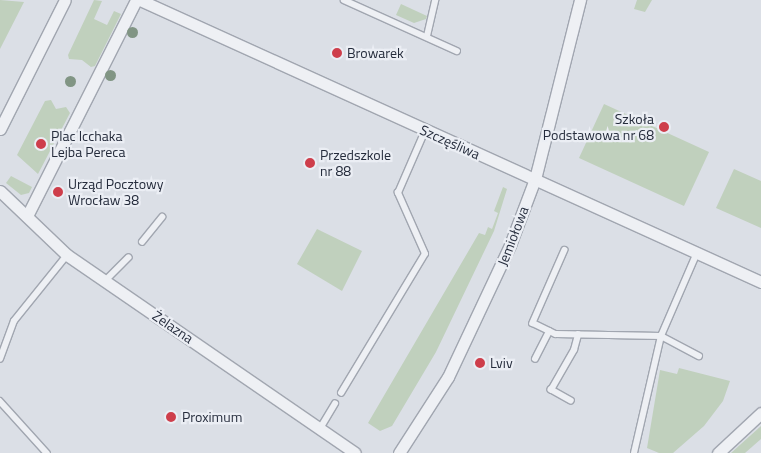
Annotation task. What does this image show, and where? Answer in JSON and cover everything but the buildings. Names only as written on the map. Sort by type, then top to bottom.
[{"type":"street","points":[[0,129],[65,0]]},
{"type":"street","points":[[27,216],[136,0]]},
{"type":"street","name":"Szczęśliwa","points":[[140,0],[426,132],[761,282]]},
{"type":"street","name":"Jemiołowa","points":[[399,453],[448,377],[486,302],[534,179],[580,0]]},
{"type":"street","name":"Żelazna","points":[[0,191],[67,255],[355,453]]},
{"type":"street","points":[[718,453],[761,414]]},
{"type":"lane","points":[[344,0],[457,51]]},
{"type":"lane","points":[[427,36],[435,0]]},
{"type":"lane","points":[[341,393],[425,254],[398,193],[426,132]]},
{"type":"lane","points":[[142,242],[162,218]]},
{"type":"lane","points":[[565,250],[533,323],[549,331],[578,334],[661,336],[699,356]]},
{"type":"lane","points":[[634,453],[661,336],[697,253]]},
{"type":"lane","points":[[0,359],[14,322],[67,255]]},
{"type":"lane","points":[[105,281],[128,258]]},
{"type":"lane","points":[[535,359],[549,331]]},
{"type":"lane","points":[[570,401],[552,390],[574,350],[578,334]]},
{"type":"lane","points":[[0,401],[47,453]]},
{"type":"lane","points":[[321,428],[335,404]]},
{"type":"green space","points":[[0,0],[24,2],[0,49]]},
{"type":"green space","points":[[94,0],[102,1],[94,19],[107,25],[114,11],[121,14],[95,66],[91,67],[82,60],[69,59],[68,55]]},
{"type":"green space","points":[[637,0],[652,0],[645,12],[634,9]]},
{"type":"green space","points":[[401,4],[427,16],[426,19],[414,23],[396,15]]},
{"type":"green space","points":[[51,100],[56,109],[66,107],[70,113],[38,174],[17,155],[45,101]]},
{"type":"green space","points":[[604,104],[709,152],[684,206],[579,158]]},
{"type":"green space","points":[[734,169],[761,181],[761,228],[716,208]]},
{"type":"green space","points":[[11,176],[32,187],[29,193],[21,195],[6,183]]},
{"type":"green space","points":[[503,187],[507,189],[494,231],[436,352],[392,426],[380,431],[368,423],[479,233],[485,235],[488,227],[492,229],[498,213],[494,211]]},
{"type":"green space","points":[[317,229],[362,251],[342,291],[297,264]]},
{"type":"green space","points":[[679,368],[730,381],[723,401],[704,426],[673,453],[659,453],[647,448],[660,370],[677,374]]},
{"type":"green space","points":[[761,426],[761,439],[745,453],[731,453]]},
{"type":"place","name":"Browarek","points":[[337,53]]},
{"type":"place","name":"Szkoła Podstawowa nr 68","points":[[664,127]]},
{"type":"place","name":"Plac Icchaka Lejba Pereca","points":[[41,144]]},
{"type":"place","name":"Przedszkole nr 88","points":[[310,163]]},
{"type":"place","name":"Urząd Pocztowy Wrocław 38","points":[[58,192]]},
{"type":"place","name":"Lviv","points":[[480,363]]},
{"type":"place","name":"Proximum","points":[[171,417]]}]
